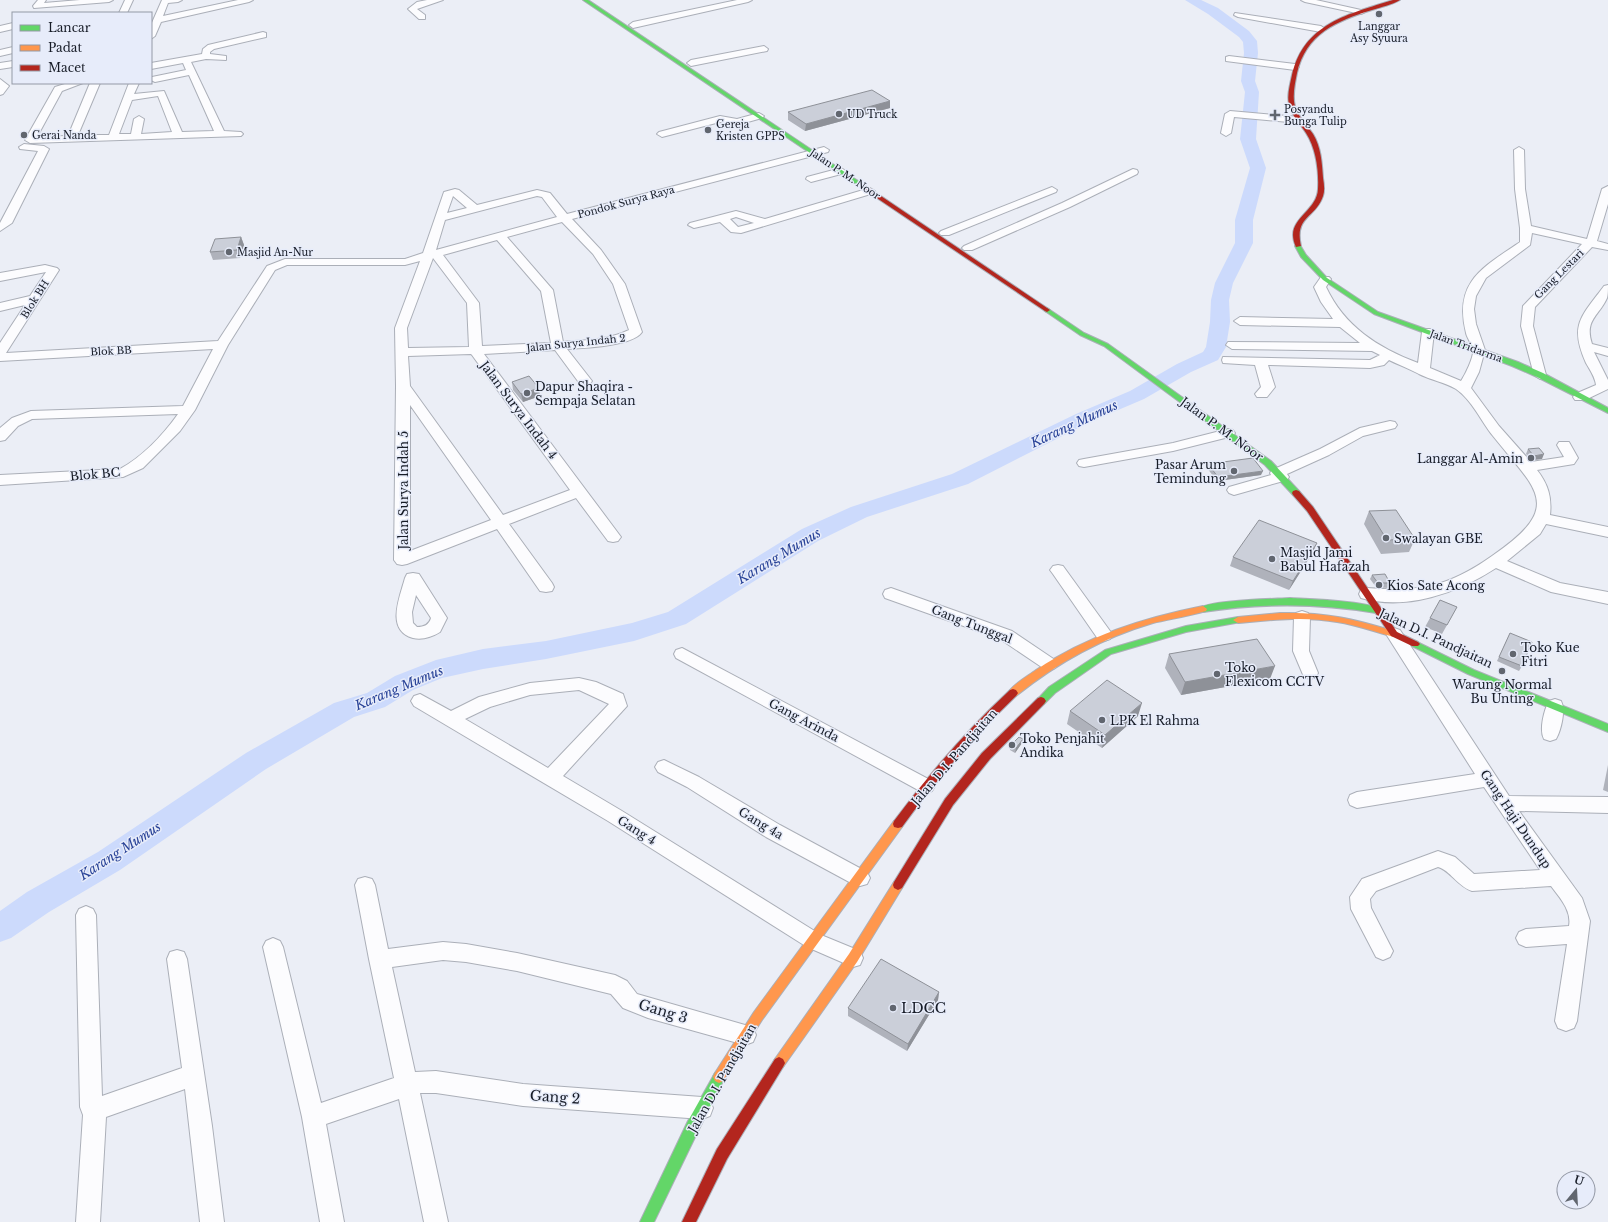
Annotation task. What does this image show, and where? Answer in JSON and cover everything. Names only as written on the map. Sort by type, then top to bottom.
[{"type":"main road","name":"Jalan P. M. Noor","points":[[585,0],[690,65],[759,116],[944,232],[1091,330],[1106,345],[1141,371],[1261,456],[1310,509],[1367,594],[1376,610],[1395,627]]},
{"type":"main road","name":"Jalan P. M. Noor","points":[[595,0],[818,152],[841,171],[870,191],[1082,334],[1106,345]]},
{"type":"main road","points":[[1294,69],[1309,40],[1321,29],[1361,12],[1398,0]]},
{"type":"main road","name":"Jalan Tridarma","points":[[1294,69],[1292,102],[1299,120],[1312,138],[1320,162],[1321,192],[1304,218],[1296,226],[1294,237],[1319,284],[1376,313],[1479,350],[1540,375],[1608,411]]},
{"type":"main road","points":[[934,234],[944,232]]},
{"type":"main road","name":"Jalan D.I. Pandjaitan","points":[[647,1222],[702,1108],[745,1035],[926,786],[988,714],[1049,664],[1104,635],[1128,626],[1179,613],[1232,603],[1276,601],[1325,602],[1376,610],[1395,627],[1470,672],[1608,728]]},
{"type":"main road","name":"Jalan D.I. Pandjaitan","points":[[689,1222],[722,1154],[779,1063],[853,958],[949,802],[986,756],[1052,690],[1108,652],[1186,629],[1228,621],[1269,617],[1321,617],[1395,627]]},
{"type":"street","points":[[43,2],[87,2],[109,0]]},
{"type":"street","points":[[123,12],[129,0]]},
{"type":"street","points":[[152,34],[161,19],[168,0]]},
{"type":"street","points":[[161,19],[249,0]]},
{"type":"street","points":[[422,17],[412,9],[420,4],[439,0]]},
{"type":"street","points":[[632,25],[748,0]]},
{"type":"street","points":[[1305,0],[1361,12]]},
{"type":"street","points":[[43,2],[49,12]]},
{"type":"street","points":[[87,2],[95,12]]},
{"type":"street","points":[[1238,15],[1321,29]]},
{"type":"street","points":[[0,29],[12,26]]},
{"type":"street","points":[[206,56],[206,51],[211,47],[263,35]]},
{"type":"street","points":[[690,65],[764,49]]},
{"type":"street","points":[[0,53],[12,50]]},
{"type":"street","points":[[153,66],[206,56],[223,58]]},
{"type":"street","points":[[1232,59],[1294,69]]},
{"type":"street","points":[[186,60],[219,131],[218,134]]},
{"type":"street","points":[[0,66],[12,64]]},
{"type":"street","points":[[178,134],[154,78],[191,72]]},
{"type":"street","points":[[0,82],[4,86],[0,92]]},
{"type":"street","points":[[0,228],[7,223],[44,149],[25,148],[58,89],[75,84]]},
{"type":"street","points":[[72,138],[95,84]]},
{"type":"street","points":[[126,136],[134,84]]},
{"type":"street","points":[[132,97],[161,94]]},
{"type":"street","points":[[1226,133],[1228,116],[1231,114],[1299,120]]},
{"type":"street","points":[[662,134],[720,119],[737,122],[759,116]]},
{"type":"street","points":[[126,136],[139,119]]},
{"type":"street","points":[[30,140],[178,134],[238,134]]},
{"type":"street","points":[[1464,390],[1473,372],[1479,350],[1475,344],[1468,318],[1468,297],[1473,285],[1482,274],[1526,243],[1526,228],[1520,189],[1519,150]]},
{"type":"street","name":"Pondok Surya Raya","points":[[222,345],[274,265],[285,262],[394,263],[432,255],[564,218],[818,152]]},
{"type":"street","points":[[811,179],[841,171]]},
{"type":"street","points":[[968,248],[1066,205],[1133,172]]},
{"type":"street","name":"Jalan Surya Indah 5","points":[[475,209],[453,188],[448,194],[440,218],[432,255],[401,328],[403,386],[402,560],[580,491]]},
{"type":"street","points":[[944,232],[1052,190]]},
{"type":"street","points":[[1590,243],[1607,190]]},
{"type":"street","points":[[722,218],[735,230],[741,230],[870,191]]},
{"type":"street","points":[[440,218],[537,193],[546,195],[564,218]]},
{"type":"street","points":[[694,224],[736,214],[767,223]]},
{"type":"street","name":"Jalan Surya Indah 2","points":[[402,352],[476,352],[558,346],[621,339],[631,336],[636,332],[619,284],[597,252],[564,218]]},
{"type":"street","points":[[1526,228],[1608,247]]},
{"type":"street","points":[[500,236],[547,290],[558,346],[585,381]]},
{"type":"street","name":"Gang Lestari","points":[[1540,375],[1527,326],[1529,306],[1590,243]]},
{"type":"street","name":"Jalan Surya Indah 4","points":[[432,255],[473,303],[476,352],[613,537]]},
{"type":"street","name":"Blok BH","points":[[0,277],[45,268],[53,270],[0,353]]},
{"type":"street","points":[[1319,284],[1327,301],[1345,323],[1372,347],[1423,371],[1443,378],[1464,390],[1481,408],[1497,433],[1535,478],[1545,497],[1546,507],[1542,518],[1530,537],[1496,562],[1448,587],[1423,594],[1367,594]]},
{"type":"street","points":[[1580,397],[1603,387],[1585,346],[1582,332],[1584,321],[1608,289]]},
{"type":"street","points":[[0,307],[34,299]]},
{"type":"street","points":[[0,316],[25,315]]},
{"type":"street","points":[[1240,320],[1345,323]]},
{"type":"street","points":[[1423,371],[1428,332]]},
{"type":"street","name":"Blok BB","points":[[0,357],[222,345]]},
{"type":"street","name":"Blok BC","points":[[0,480],[111,474],[130,470],[138,465],[175,428],[188,410],[222,345]]},
{"type":"street","points":[[1232,345],[1372,347]]},
{"type":"street","points":[[1585,346],[1608,352]]},
{"type":"street","points":[[1228,360],[1370,364],[1379,362],[1388,355]]},
{"type":"street","points":[[1260,361],[1268,387],[1262,394]]},
{"type":"street","points":[[403,386],[546,587]]},
{"type":"street","points":[[0,437],[9,424],[17,419],[31,415],[188,410]]},
{"type":"street","points":[[1234,490],[1280,475],[1357,433],[1371,428],[1390,425]]},
{"type":"street","points":[[1084,463],[1173,447],[1228,433]]},
{"type":"street","points":[[1526,467],[1569,461],[1571,458],[1564,445]]},
{"type":"street","points":[[1542,518],[1608,532]]},
{"type":"street","points":[[402,560],[414,578]]},
{"type":"street","points":[[1496,562],[1557,588],[1608,598]]},
{"type":"street","points":[[1058,570],[1104,635]]},
{"type":"street","name":"Gang Tunggal","points":[[891,594],[1012,638],[1049,664]]},
{"type":"street","points":[[1302,617],[1301,651],[1310,673]]},
{"type":"street","name":"Gang Haji Dundup","points":[[1395,627],[1503,803],[1576,904],[1580,921],[1566,1021]]},
{"type":"street","name":"Gang Arinda","points":[[682,654],[926,786]]},
{"type":"street","points":[[449,718],[485,702],[530,689],[580,684],[617,699],[618,706],[550,778]]},
{"type":"street","name":"Gang 4","points":[[420,701],[615,816],[814,941],[853,958]]},
{"type":"street","points":[[1550,734],[1555,706]]},
{"type":"street","name":"Gang 4a","points":[[664,767],[693,782],[773,831],[860,878]]},
{"type":"street","points":[[1357,800],[1488,779]]},
{"type":"street","points":[[1503,803],[1608,805]]},
{"type":"street","points":[[1383,951],[1361,909],[1360,897],[1369,885],[1438,859],[1450,862],[1465,879],[1472,883],[1556,877]]},
{"type":"street","points":[[365,885],[379,959],[408,1085],[436,1222]]},
{"type":"street","points":[[86,915],[91,1107],[95,1110],[88,1222]]},
{"type":"street","points":[[1526,938],[1577,934]]},
{"type":"street","points":[[273,947],[313,1117],[332,1222]]},
{"type":"street","name":"Gang 3","points":[[379,959],[443,951],[518,962],[615,985],[620,988],[630,1001],[648,1008],[745,1035]]},
{"type":"street","points":[[177,959],[212,1222]]},
{"type":"street","points":[[95,1110],[193,1075]]},
{"type":"street","name":"Gang 2","points":[[313,1117],[408,1085],[436,1082],[523,1095],[702,1108]]},
{"type":"building","points":[[872,90],[890,101],[806,124],[788,112]]},
{"type":"building","points":[[241,237],[237,250],[210,252],[215,239]]},
{"type":"building","points":[[529,376],[539,388],[521,394],[512,382]]},
{"type":"building","points":[[1539,448],[1544,454],[1534,456],[1528,449]]},
{"type":"building","name":"Pasar Arum Temindung","points":[[1253,458],[1263,471],[1218,477],[1208,464]]},
{"type":"building","points":[[1396,510],[1415,539],[1387,540],[1369,511]]},
{"type":"building","name":"Masjid Jami Babul Hafazah","points":[[1259,520],[1317,543],[1293,581],[1233,557]]},
{"type":"building","points":[[1385,574],[1390,583],[1378,583],[1372,575]]},
{"type":"building","points":[[1440,600],[1457,607],[1447,625],[1430,618]]},
{"type":"building","name":"Toko Kue Fitri","points":[[1510,633],[1532,642],[1522,666],[1499,657]]},
{"type":"building","points":[[1257,639],[1275,666],[1185,682],[1169,654]]},
{"type":"building","points":[[1107,680],[1142,703],[1105,735],[1070,711]]},
{"type":"building","points":[[1019,737],[1023,739],[1016,748],[1010,746]]},
{"type":"building","name":"LDCC","points":[[881,959],[939,992],[908,1044],[848,1008]]},
{"type":"waterway","name":"Karang Mumus","points":[[0,928],[38,902],[109,861],[256,761],[344,710],[376,700],[404,683],[436,670],[483,659],[546,650],[634,632],[677,618],[810,535],[859,512],[960,479],[1083,418],[1137,395],[1184,368],[1211,356],[1216,347],[1220,322],[1220,300],[1224,283],[1244,243],[1244,220],[1258,168],[1248,139],[1252,92],[1248,81],[1251,53],[1250,41],[1244,34],[1213,11],[1191,0]]},
{"type":"traffic: fast","points":[[585,0],[867,189]]},
{"type":"traffic: fast","points":[[1298,246],[1303,256],[1325,279],[1376,313],[1515,364],[1540,375],[1608,411]]},
{"type":"traffic: fast","points":[[1047,310],[1082,334],[1106,345],[1268,463],[1296,493]]},
{"type":"traffic: fast","points":[[1203,609],[1247,603],[1311,602],[1354,606],[1376,610]]},
{"type":"traffic: fast","points":[[1041,701],[1052,690],[1108,652],[1186,629],[1238,620]]},
{"type":"traffic: fast","points":[[1415,644],[1471,672],[1608,728]]},
{"type":"traffic: fast","points":[[647,1222],[693,1126],[719,1077]]},
{"type":"traffic: slow","points":[[1013,693],[1034,676],[1056,662],[1078,649],[1102,638],[1126,628],[1177,614],[1203,609]]},
{"type":"traffic: slow","points":[[1238,620],[1280,616],[1336,618],[1394,634]]},
{"type":"traffic: slow","points":[[719,1077],[758,1016],[898,824]]},
{"type":"traffic: slow","points":[[779,1063],[853,958],[898,885]]},
{"type":"traffic: jam","points":[[1298,246],[1296,236],[1297,228],[1300,221],[1320,197],[1321,189],[1319,163],[1315,144],[1294,112],[1291,102],[1293,81],[1298,61],[1306,46],[1317,34],[1331,24],[1346,17],[1398,0]]},
{"type":"traffic: jam","points":[[867,189],[1047,310]]},
{"type":"traffic: jam","points":[[1296,493],[1310,509],[1394,634],[1415,644]]},
{"type":"traffic: jam","points":[[898,824],[924,789],[966,740],[1013,693]]},
{"type":"traffic: jam","points":[[898,885],[949,802],[986,756],[1041,701]]},
{"type":"traffic: jam","points":[[689,1222],[722,1154],[779,1063]]},
{"type":"place","name":"Langgar Asy Syuura","points":[[1379,14]]},
{"type":"place","name":"UD Truck","points":[[839,114]]},
{"type":"place","name":"Posyandu Bunga Tulip","points":[[1275,115]]},
{"type":"place","name":"Gereja Kristen GPPS","points":[[708,130]]},
{"type":"place","name":"Gerai Nanda","points":[[24,135]]},
{"type":"place","name":"Masjid An-Nur","points":[[229,252]]},
{"type":"place","name":"Dapur Shaqira - Sempaja Selatan","points":[[527,393]]},
{"type":"place","name":"Langgar Al-Amin","points":[[1531,458]]},
{"type":"place","name":"Pasar Arum Temindung","points":[[1234,471]]},
{"type":"place","name":"Swalayan GBE","points":[[1386,538]]},
{"type":"place","name":"Masjid Jami Babul Hafazah","points":[[1272,559]]},
{"type":"place","name":"Kios Sate Acong","points":[[1379,585]]},
{"type":"place","name":"Toko Kue Fitri","points":[[1513,654]]},
{"type":"place","name":"Warung Normal Bu Unting","points":[[1502,671]]},
{"type":"place","name":"Toko Flexicom CCTV","points":[[1217,674]]},
{"type":"place","name":"LPK El Rahma","points":[[1102,720]]},
{"type":"place","name":"Toko Penjahit Andika","points":[[1012,745]]},
{"type":"place","name":"LDCC","points":[[893,1008]]}]
